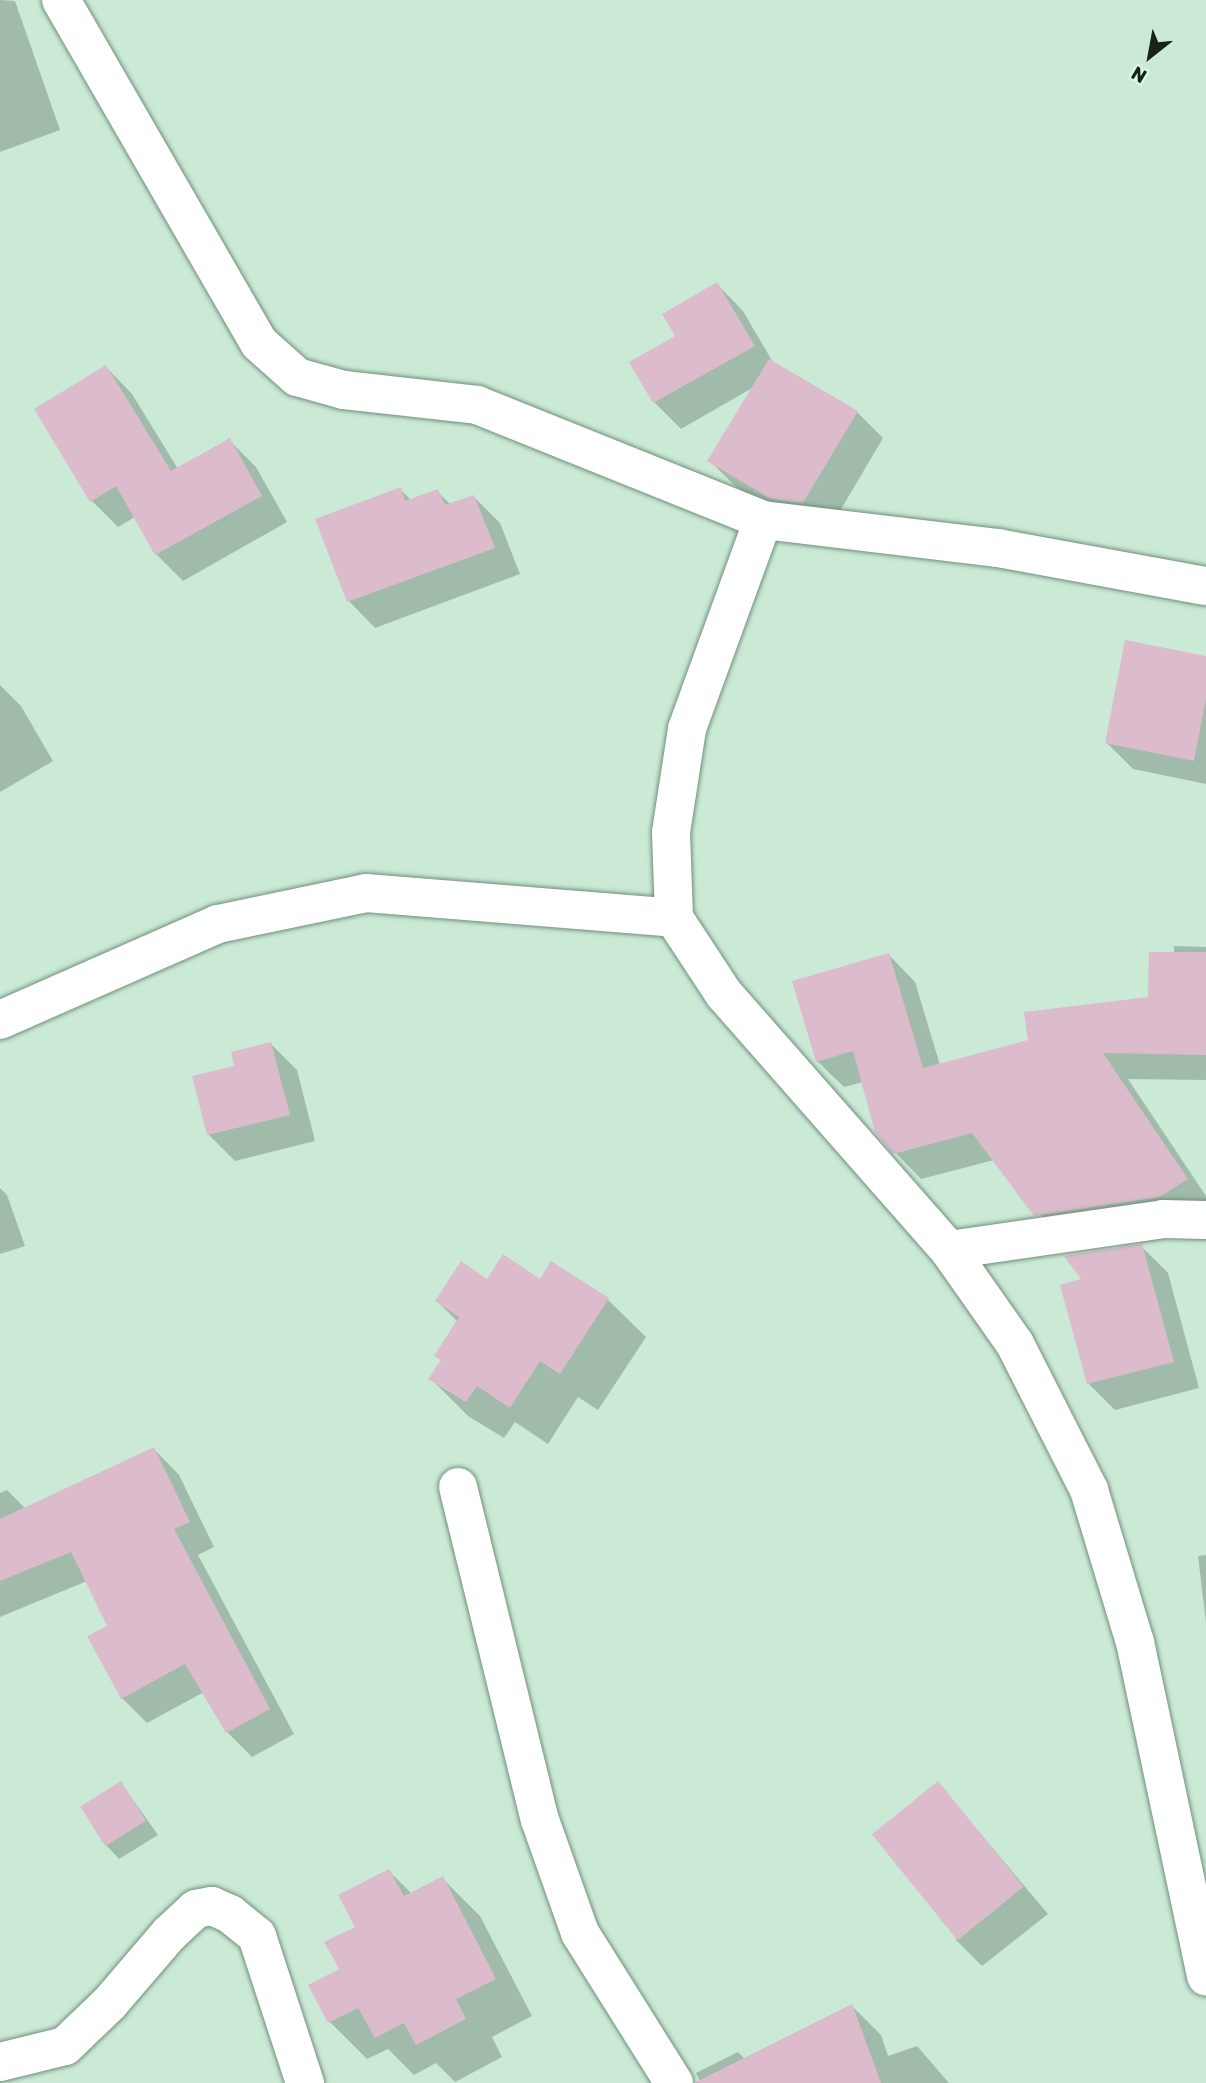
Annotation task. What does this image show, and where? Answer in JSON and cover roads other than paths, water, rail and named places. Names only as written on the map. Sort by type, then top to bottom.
[{"type":"street","points":[[61,0],[259,343],[297,377],[344,390],[477,405],[763,520],[998,548],[1206,586]]},
{"type":"street","points":[[763,520],[687,729],[671,832],[674,918],[724,994],[949,1250],[1015,1344],[1089,1490],[1135,1642],[1206,1977]]},
{"type":"street","points":[[0,1020],[218,924],[366,893],[674,918]]},
{"type":"street","points":[[949,1250],[1163,1219],[1206,1220]]},
{"type":"street","points":[[458,1487],[540,1820],[580,1933],[674,2083]]},
{"type":"street","points":[[0,2062],[65,2046],[109,2004],[169,1934],[196,1909],[212,1906],[230,1914],[257,1936],[304,2083]]}]
